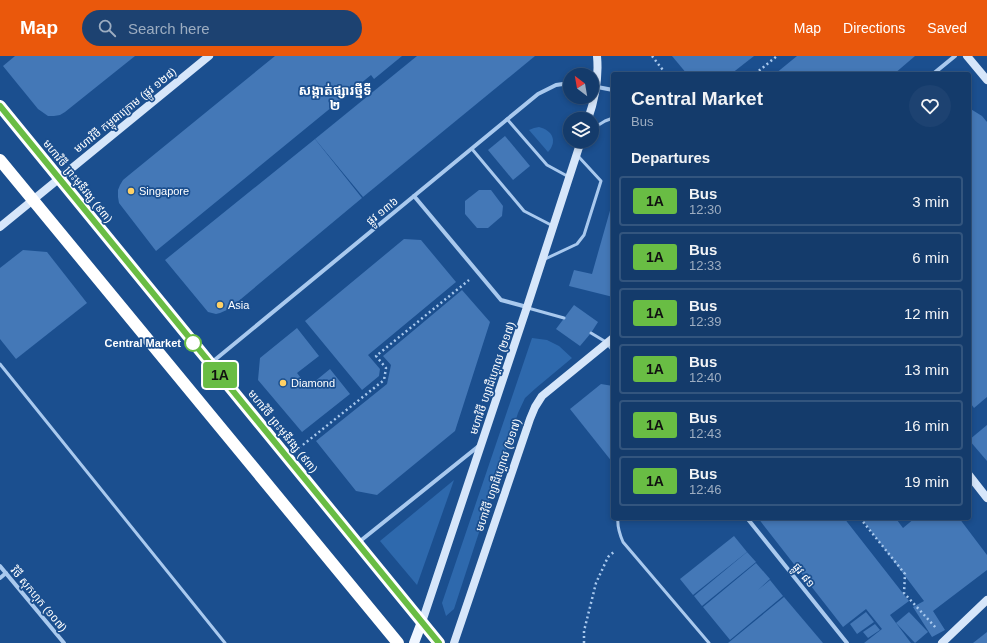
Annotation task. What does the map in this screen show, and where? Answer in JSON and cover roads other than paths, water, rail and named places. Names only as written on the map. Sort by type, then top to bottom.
[{"type":"highway","name":"មហាវិថី ព្រះមុនីវង្ស (៩៣)","points":[[0,106],[439,643]]},
{"type":"highway","points":[[0,160],[398,643]]},
{"type":"main road","points":[[414,643],[422,622]]},
{"type":"street","name":"មហាវិថី កម្ពុជាក្រោម (ផ្លូវ ១២៨)","points":[[0,227],[209,56]]},
{"type":"street","points":[[597,56],[598,68]]},
{"type":"street","points":[[936,72],[955,56]]},
{"type":"street","points":[[967,56],[987,80]]},
{"type":"street","name":"ផ្លូវ ១៣៦","points":[[210,363],[538,94],[556,85],[563,84]]},
{"type":"street","points":[[599,87],[611,90]]},
{"type":"street","name":"មហាវិថី ហ្សាដឺហ្គោល (២១៧)","points":[[422,622],[578,148]]},
{"type":"street","points":[[414,196],[501,300],[527,307]]},
{"type":"street","name":"មហាវិថី ហ្សាដឹហ្គោល (២១៧)","points":[[454,643],[535,407],[542,396],[610,341]]},
{"type":"street","points":[[357,543],[482,443]]},
{"type":"street","points":[[971,478],[986,493]]},
{"type":"street","name":"ផ្លូវ ៨១","points":[[749,520],[847,643]]},
{"type":"street","name":"វិថី សុកហុក (១០៧)","points":[[0,566],[64,643]]},
{"type":"street","points":[[0,578],[6,573]]},
{"type":"street","points":[[944,641],[987,600]]},
{"type":"lane","points":[[599,124],[611,119]]},
{"type":"lane","points":[[507,120],[547,165],[569,177]]},
{"type":"lane","points":[[472,148],[524,211],[553,226]]},
{"type":"lane","points":[[542,261],[577,244],[584,235],[601,181],[576,155]]},
{"type":"lane","points":[[527,307],[564,318]]},
{"type":"lane","points":[[591,332],[610,341]]},
{"type":"lane","points":[[0,364],[225,643]]},
{"type":"lane","points":[[618,520],[619,532],[623,542],[709,643]]},
{"type":"place","name":"Singapore","points":[[131,191]]},
{"type":"place","name":"Asia","points":[[220,305]]},
{"type":"place","name":"Central Market","points":[[193,343]]},
{"type":"place","name":"Diamond","points":[[283,383]]},
{"type":"district","name":"សង្កាត់ផ្សារថ្មីទី ២","points":[[335,98]]}]
